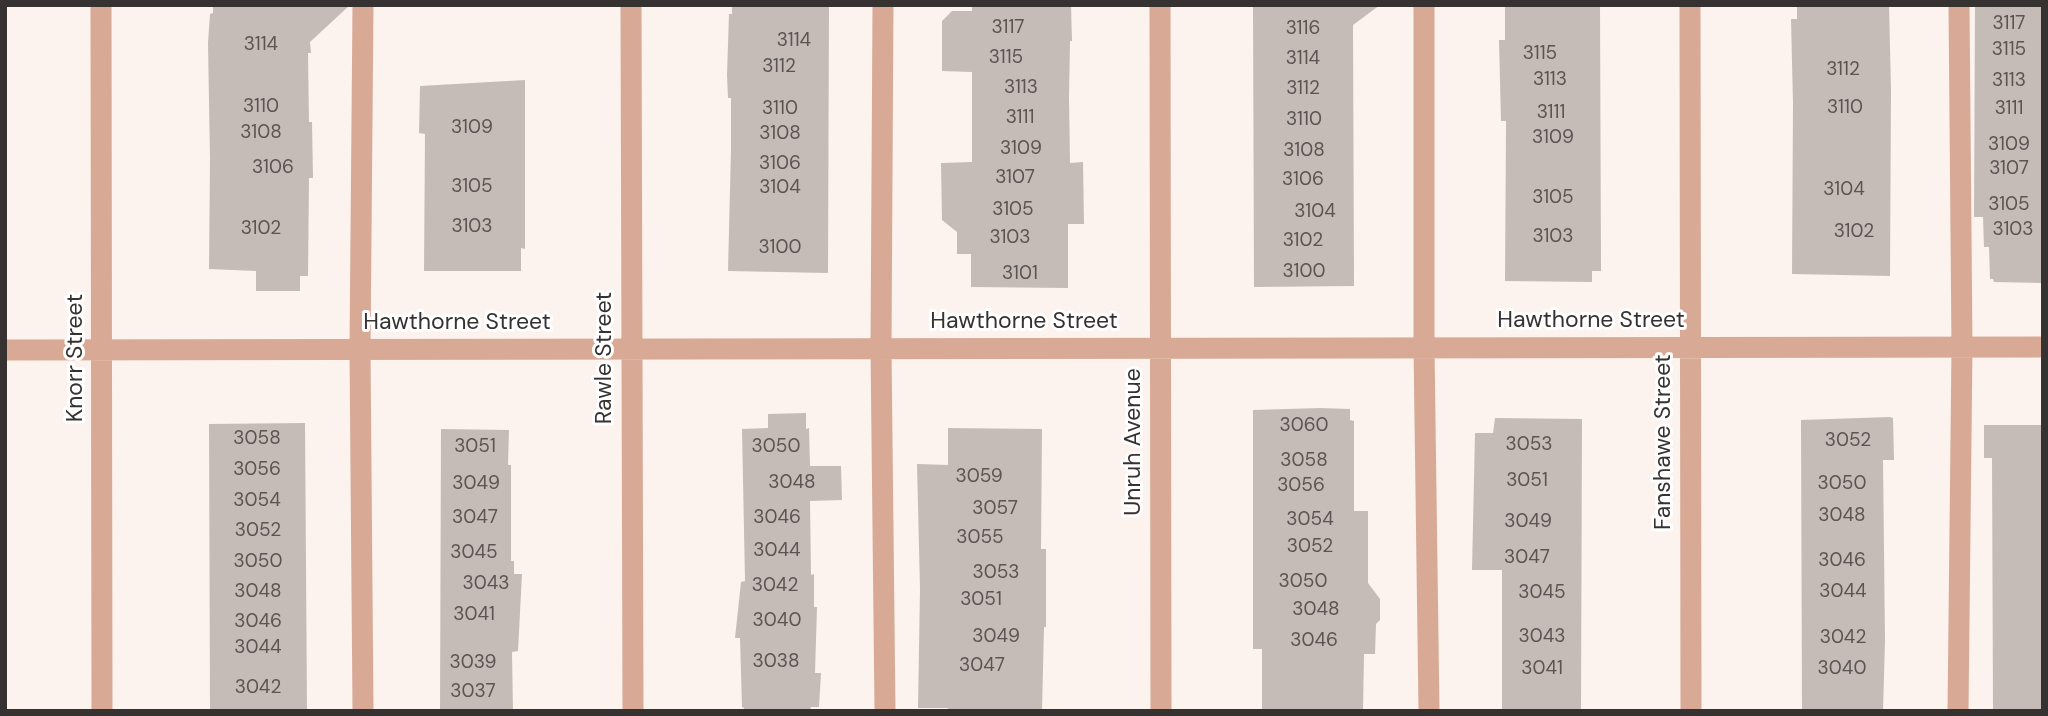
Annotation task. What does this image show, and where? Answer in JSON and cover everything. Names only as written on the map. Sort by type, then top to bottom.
[{"type":"street","name":"Knorr Street","points":[[102,5],[102,711]]},
{"type":"street","points":[[363,5],[360,349],[363,711]]},
{"type":"street","name":"Rawle Street","points":[[631,5],[633,711]]},
{"type":"street","points":[[883,5],[881,348],[885,711]]},
{"type":"street","name":"Unruh Avenue","points":[[1160,5],[1161,711]]},
{"type":"street","points":[[1424,5],[1424,348],[1429,711]]},
{"type":"street","name":"Fanshawe Street","points":[[1690,5],[1691,711]]},
{"type":"street","points":[[1958,711],[1962,347],[1959,5]]},
{"type":"street","name":"Hawthorne Street","points":[[5,350],[2043,347]]},
{"type":"building","points":[[213,5],[350,5],[310,42],[311,53],[308,53],[313,178],[309,178],[308,276],[300,276],[300,291],[256,291],[256,271],[209,269],[208,43]]},
{"type":"building","points":[[732,5],[829,5],[828,273],[728,271],[731,98],[728,98],[727,75],[729,14],[732,14]]},
{"type":"building","points":[[972,5],[1071,5],[1070,163],[1083,162],[1084,224],[1068,224],[1068,288],[971,287],[971,254],[957,254],[957,232],[942,220],[941,163],[972,162],[972,72],[942,71],[942,21],[952,11],[972,11]]},
{"type":"building","points":[[1253,5],[1380,5],[1353,25],[1354,286],[1254,287]]},
{"type":"building","points":[[1505,5],[1600,5],[1601,271],[1592,271],[1592,282],[1505,281],[1506,121],[1501,121],[1499,40],[1505,40]]},
{"type":"building","points":[[1797,5],[1889,5],[1890,276],[1792,274],[1791,19],[1797,19]]},
{"type":"building","points":[[1975,5],[2043,5],[2043,283],[1994,282],[1990,279],[1989,247],[1984,247],[1983,217],[1974,217]]},
{"type":"building","points":[[525,80],[525,249],[521,248],[521,271],[424,271],[425,134],[419,133],[420,86]]},
{"type":"building","points":[[1350,409],[1350,420],[1354,421],[1354,511],[1368,511],[1368,583],[1380,599],[1375,654],[1364,654],[1363,711],[1262,711],[1262,649],[1253,649],[1253,410]]},
{"type":"building","points":[[806,413],[810,466],[841,466],[842,500],[810,501],[811,575],[814,574],[814,607],[817,607],[815,673],[821,673],[819,707],[811,707],[810,711],[744,711],[740,638],[735,638],[741,582],[745,581],[742,429],[768,428],[768,414]]},
{"type":"building","points":[[1495,418],[1582,419],[1581,711],[1502,711],[1502,570],[1472,570],[1475,433],[1493,433]]},
{"type":"building","points":[[1893,418],[1894,460],[1883,460],[1883,711],[1802,711],[1801,420]]},
{"type":"building","points":[[305,423],[307,711],[210,711],[209,424]]},
{"type":"building","points":[[1984,425],[2043,425],[2043,711],[1993,711],[1992,458],[1984,458]]},
{"type":"building","points":[[948,428],[1042,429],[1041,549],[1046,549],[1046,627],[1042,711],[947,711],[948,708],[918,708],[920,589],[917,464],[948,465]]},
{"type":"building","points":[[441,429],[509,430],[511,561],[514,561],[514,574],[522,574],[518,651],[512,652],[513,711],[440,711]]}]
